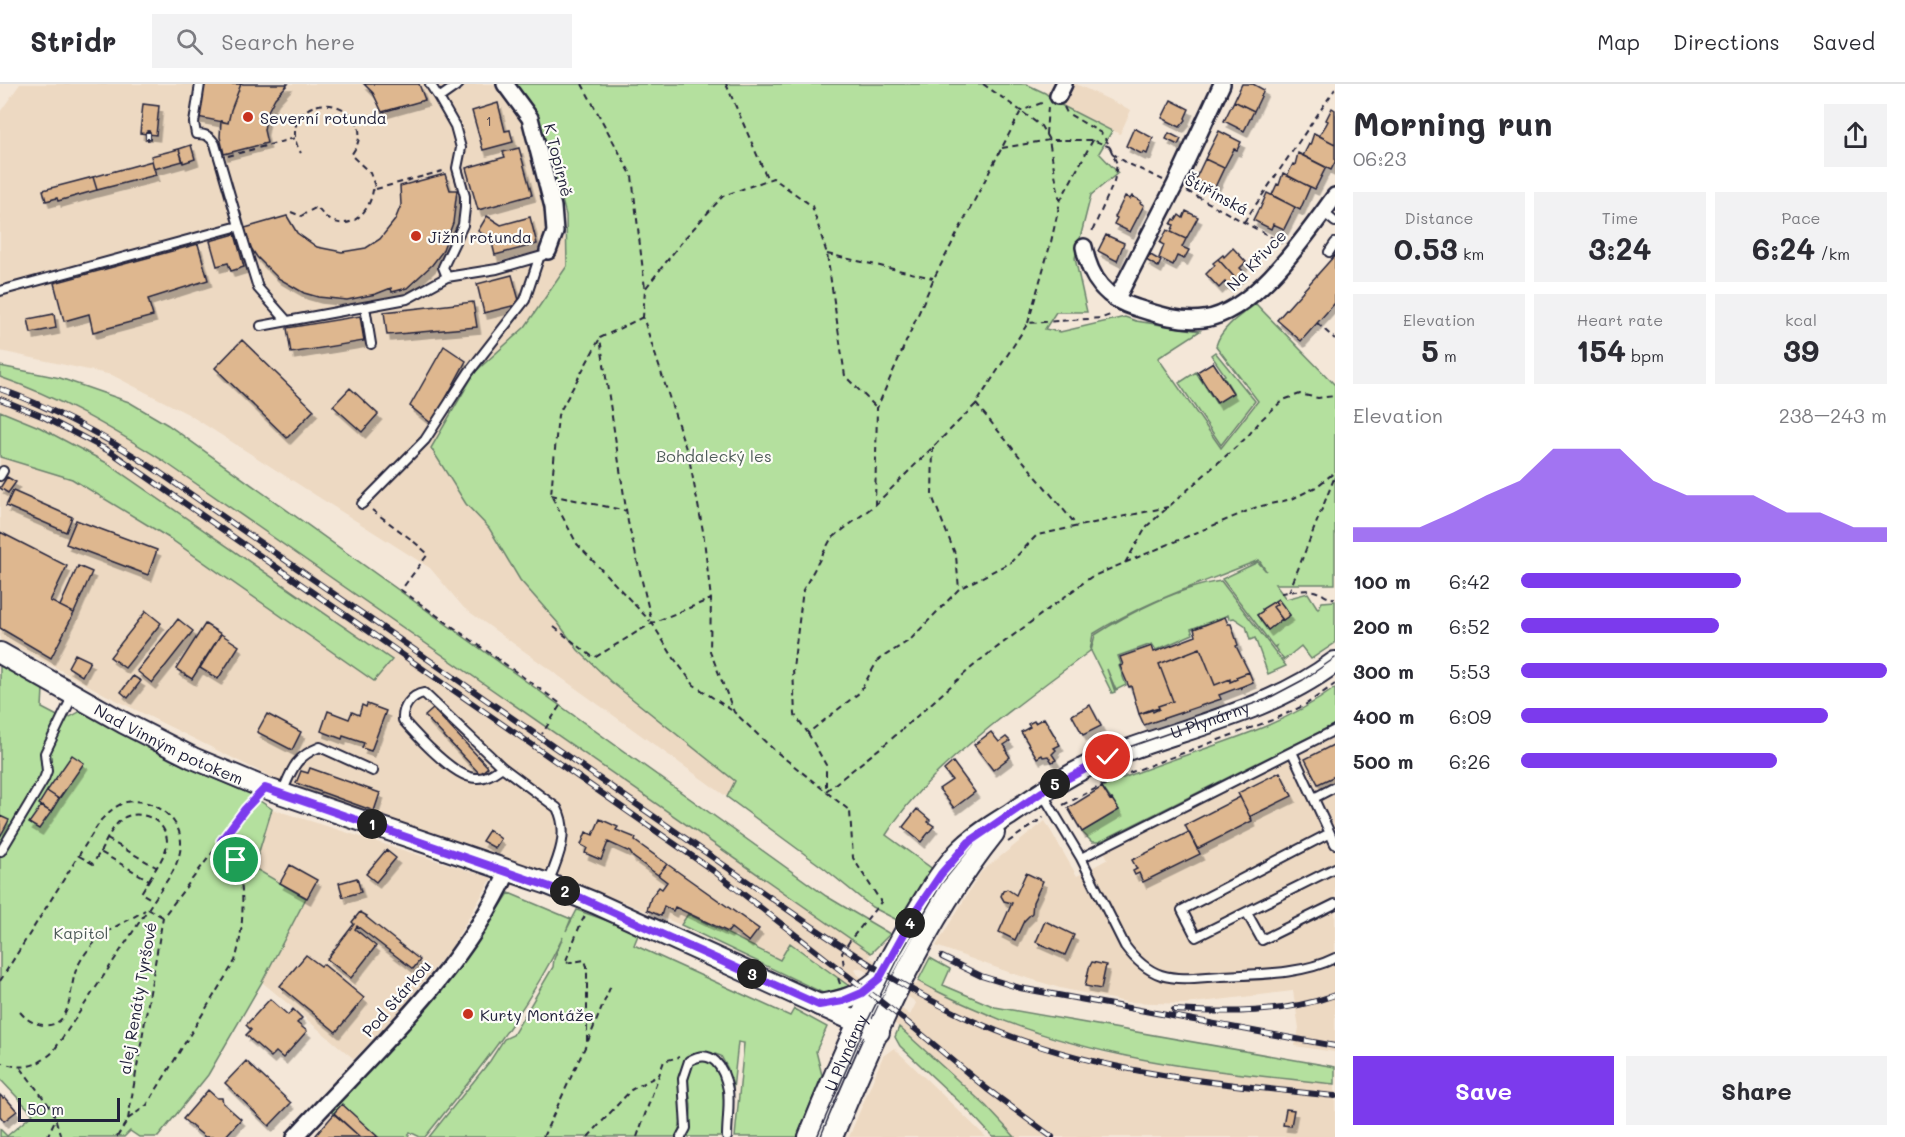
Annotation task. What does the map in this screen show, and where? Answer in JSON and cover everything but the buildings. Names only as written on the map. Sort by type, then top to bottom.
[{"type":"street","name":"K Topírně","points":[[505,84],[530,118],[553,207],[555,232],[544,254]]},
{"type":"street","points":[[1117,298],[1175,185],[1222,84]]},
{"type":"street","name":"Na Křivce","points":[[1084,247],[1088,267],[1100,287],[1117,298],[1132,307],[1171,319],[1203,319],[1220,315],[1242,304],[1293,250],[1329,217],[1335,196]]},
{"type":"street","name":"Nad Vinným potokem","points":[[0,653],[124,723],[193,758],[274,791],[548,884],[595,903],[869,1028]]},
{"type":"street","name":"U Plynárny","points":[[832,1137],[869,1028],[879,979],[920,905],[956,855],[969,842],[1042,792],[1108,757],[1274,699],[1335,662]]},
{"type":"street","name":"U Plynárny","points":[[809,1137],[835,1072],[869,1028],[914,957],[950,893],[995,832],[1020,807]]},
{"type":"street","name":"Pod Stárkou","points":[[295,1137],[411,1012],[461,951],[489,910],[508,871]]},
{"type":"street","points":[[819,1005],[843,1001],[862,993],[879,979]]},
{"type":"lane","points":[[200,84],[194,123],[196,134],[204,134],[215,144],[258,288],[286,321]]},
{"type":"lane","points":[[430,84],[455,126],[461,148],[457,167],[465,196],[465,208],[463,225],[443,267],[447,277]]},
{"type":"lane","points":[[439,98],[459,84]]},
{"type":"lane","points":[[0,291],[238,226]]},
{"type":"lane","points":[[1329,252],[1335,243]]},
{"type":"lane","points":[[261,326],[407,299],[447,277],[497,269],[544,254]]},
{"type":"lane","points":[[363,504],[425,440],[469,372],[525,300],[544,254]]},
{"type":"lane","points":[[365,307],[371,344]]},
{"type":"lane","points":[[502,767],[478,779],[466,776],[447,763],[402,720],[405,706],[418,694],[424,693],[502,767],[557,808],[562,818],[564,831],[559,855],[548,884]]},
{"type":"lane","points":[[1,850],[44,779],[47,771],[45,753],[73,694]]},
{"type":"lane","points":[[1081,858],[1335,730]]},
{"type":"lane","points":[[274,791],[306,753],[320,747],[373,771]]},
{"type":"lane","points":[[1292,752],[1335,844]]},
{"type":"lane","points":[[1314,798],[1335,787]]},
{"type":"lane","points":[[1042,792],[1081,858],[1132,955],[1149,969],[1160,975],[1186,978],[1283,972],[1335,958]]},
{"type":"lane","points":[[1330,833],[1182,910],[1196,937],[1335,868]]},
{"type":"lane","points":[[1247,913],[1262,940],[1335,904]]},
{"type":"lane","points":[[824,1137],[869,1028]]},
{"type":"lane","points":[[681,1137],[686,1128],[683,1078],[689,1061],[698,1056],[709,1056],[719,1064],[728,1090],[727,1137]]},
{"type":"path","points":[[582,84],[632,176],[645,288],[643,317],[689,458],[703,531],[711,599],[710,651],[734,712]]},
{"type":"path","points":[[726,84],[768,180]]},
{"type":"path","points":[[983,84],[1041,126],[1049,140],[1060,202]]},
{"type":"path","points":[[1244,222],[1335,89]]},
{"type":"path","points":[[1061,90],[1067,113],[1101,133],[1117,164],[1114,182],[1084,247]]},
{"type":"path","points":[[1330,98],[1335,100]]},
{"type":"path","points":[[875,505],[877,408],[934,278],[1021,111],[1048,100],[1046,134]]},
{"type":"path","points":[[301,153],[295,138],[299,117],[312,105],[329,101],[346,108],[357,122],[359,133],[358,142],[351,155],[370,173],[376,189]]},
{"type":"path","points":[[220,158],[295,138]]},
{"type":"path","points":[[1002,148],[1049,140],[1093,140],[1110,147]]},
{"type":"path","points":[[826,791],[826,765],[795,715],[793,668],[803,590],[831,539],[875,505],[976,404],[1028,323],[1060,202],[1093,140]]},
{"type":"path","name":"Štiřínská","points":[[1112,153],[1293,250]]},
{"type":"path","points":[[1117,164],[1127,163]]},
{"type":"path","points":[[291,212],[302,216],[317,207],[328,219],[348,222],[365,212],[371,201],[373,190],[457,167]]},
{"type":"path","points":[[645,288],[684,239],[723,196],[773,178],[812,206],[827,254],[845,376],[877,408]]},
{"type":"path","points":[[827,254],[934,278]]},
{"type":"path","points":[[1028,323],[1102,318],[1132,307]]},
{"type":"path","points":[[643,317],[600,338],[558,415],[551,495],[577,544],[652,623],[694,685],[734,712],[773,749],[850,811],[853,858],[881,902],[842,953],[844,966],[838,978]]},
{"type":"path","points":[[1317,323],[1335,339]]},
{"type":"path","points":[[600,338],[628,522],[652,623]]},
{"type":"path","points":[[1125,563],[1147,526],[1246,438],[1261,420],[1283,400],[1300,394],[1318,398],[1335,396]]},
{"type":"path","points":[[976,404],[1077,526]]},
{"type":"path","points":[[933,447],[932,496],[956,556],[959,589]]},
{"type":"path","points":[[826,791],[889,741],[979,661],[1091,577],[1257,507],[1292,499],[1316,488],[1335,472]]},
{"type":"path","points":[[1289,592],[1335,476]]},
{"type":"path","points":[[551,495],[627,511]]},
{"type":"path","points":[[363,504],[428,554],[401,590],[561,705],[542,734]]},
{"type":"path","points":[[808,733],[859,693],[878,660],[910,640],[959,589],[1011,562],[1037,535],[1168,507]]},
{"type":"path","points":[[1281,593],[1308,590],[1328,598],[1335,598]]},
{"type":"path","points":[[554,627],[594,658],[652,623],[711,599]]},
{"type":"path","points":[[1062,805],[1121,776],[1305,705],[1335,684]]},
{"type":"path","name":"alej Renáty Tyršové","points":[[117,1137],[128,1119],[163,917],[245,809],[274,791]]},
{"type":"path","points":[[0,981],[101,820],[111,809],[124,803],[139,801],[154,804],[171,817],[178,828],[181,841],[180,857],[172,873],[53,1052],[41,1063],[21,1068],[0,1062]]},
{"type":"path","points":[[79,856],[93,864],[116,825],[126,817],[138,814],[150,816],[166,833],[167,843],[141,893],[153,900]]},
{"type":"path","points":[[108,838],[156,867]]},
{"type":"path","points":[[128,1119],[147,1105],[235,961],[239,947],[242,906],[239,870],[236,860],[221,841]]},
{"type":"path","points":[[100,852],[149,880]]},
{"type":"path","points":[[587,1043],[588,967],[585,960],[566,963],[581,922],[595,903]]},
{"type":"path","points":[[148,909],[163,917]]},
{"type":"path","points":[[20,1012],[27,1021],[38,1024],[51,1026],[62,1019],[68,1009],[75,975],[89,949],[111,929],[148,909]]},
{"type":"path","points":[[543,1137],[612,983]]},
{"type":"path","points":[[637,1137],[664,1061],[678,1058],[681,1055]]},
{"type":"path","points":[[21,1068],[53,1112],[61,1137]]},
{"type":"path","points":[[588,1137],[631,1090],[659,1074]]},
{"type":"path","points":[[47,1137],[56,1118]]},
{"type":"shaded area","points":[[20,84],[510,84],[562,229],[567,246],[567,266],[525,327],[475,372],[466,504],[489,528],[520,580],[558,623],[578,650],[610,681],[735,781],[727,797],[464,608],[430,568],[188,414],[112,375],[0,351],[0,112]]},
{"type":"shaded area","points":[[1064,84],[1076,84],[1131,110],[1120,134],[1057,103],[1045,93]]},
{"type":"shaded area","points":[[0,377],[54,397],[120,433],[871,953],[869,957],[916,985],[918,981],[999,1020],[1097,1051],[1168,1065],[1335,1084],[1335,1137],[1015,1137],[986,1106],[899,1027],[791,943],[780,960],[688,914],[681,925],[586,887],[287,785],[0,640],[0,457],[72,479],[169,538],[392,661],[105,462],[39,427],[0,411]],"holes":[[[861,968],[913,1000],[916,1003],[910,1015],[858,975],[855,970]]]},
{"type":"shaded area","points":[[1335,724],[1335,1052],[1295,1046],[1299,1028],[1293,991],[1184,1004],[1126,1002],[1060,988],[936,946],[981,872],[1045,821],[1077,876],[1108,859],[1099,842]]},
{"type":"shaded area","points":[[272,809],[492,878],[451,948],[397,1014],[354,1059],[262,982],[306,898],[254,868]]},
{"type":"shaded area","points":[[894,1048],[986,1137],[849,1137],[883,1056]]},
{"type":"green space","name":"Bohdalecký les","points":[[514,84],[1026,84],[1045,93],[1057,103],[1112,131],[1099,153],[1118,173],[1091,195],[1075,258],[1087,312],[1056,312],[1045,329],[1060,332],[1125,317],[1136,321],[1200,331],[1158,358],[1221,448],[1258,401],[1216,346],[1227,327],[1256,304],[1335,385],[1335,584],[1275,584],[1286,599],[1308,593],[1318,609],[1322,602],[1335,601],[1335,643],[1311,659],[1301,646],[1284,660],[1275,648],[1276,646],[1274,647],[1222,579],[1258,562],[1266,571],[1259,560],[1175,593],[1113,622],[1093,634],[1090,651],[976,738],[934,776],[908,804],[886,835],[934,870],[899,921],[872,907],[825,869],[727,797],[735,781],[610,681],[578,650],[558,623],[520,580],[489,528],[466,504],[431,448],[475,372],[525,327],[567,266],[566,215],[536,113]],"holes":[[[1278,600],[1290,615],[1268,630],[1257,615]]]},
{"type":"green space","points":[[1215,352],[1255,401],[1221,445],[1179,383],[1196,372],[1216,403],[1233,392],[1223,376],[1225,375],[1211,355]]},
{"type":"green space","points":[[0,366],[60,378],[129,402],[168,425],[826,896],[890,934],[871,953],[162,460],[83,414],[0,377]]},
{"type":"green space","points":[[0,411],[39,427],[105,462],[392,660],[374,681],[169,538],[72,479],[0,457]]},
{"type":"green space","points":[[1221,581],[1286,666],[1268,674],[1255,638],[1250,640],[1246,626],[1234,618],[1229,619],[1228,615],[1191,629],[1193,634],[1156,650],[1152,644],[1118,656],[1126,685],[1116,690],[1107,669],[1115,692],[1112,693],[1091,651],[1095,635],[1155,602],[1189,589]]},
{"type":"green space","name":"Kapitol","points":[[0,665],[43,689],[42,708],[65,720],[82,710],[171,760],[248,793],[272,809],[254,868],[306,898],[262,982],[208,1075],[158,1137],[139,1137],[130,1131],[124,1137],[0,1137],[0,1129],[7,1136],[33,1114],[0,1079]]},
{"type":"green space","points":[[1335,688],[1335,724],[1099,842],[1092,842],[1082,832],[1119,810],[1102,787],[1281,720]]},
{"type":"green space","points":[[509,893],[571,919],[566,931],[577,910],[622,926],[638,935],[634,945],[790,1016],[794,1009],[827,1027],[816,1051],[822,1075],[797,1137],[735,1137],[744,1043],[738,1042],[730,1118],[728,1069],[721,1056],[705,1052],[694,1053],[687,1058],[684,1065],[682,1117],[676,1137],[429,1137],[490,1061],[504,1039],[513,1035],[553,967],[563,937],[517,1016],[425,1137],[410,1132],[408,1137],[360,1137],[331,1111],[379,1060],[448,979]]},
{"type":"green space","points":[[688,914],[780,960],[790,943],[849,986],[825,994],[681,925]]},
{"type":"green space","points":[[930,958],[950,969],[943,985],[995,1007],[1335,1067],[1335,1084],[1195,1068],[1059,1040],[971,1007],[918,981]]},
{"type":"green space","points":[[899,1027],[986,1106],[1015,1137],[993,1137],[900,1046],[895,1037]]},
{"type":"green space","points":[[706,1061],[715,1065],[721,1079],[724,1099],[723,1137],[686,1137],[691,1112],[690,1069],[694,1064]]},
{"type":"tram line","points":[[817,1137],[865,1026],[902,951],[941,884],[989,828],[1011,809],[1048,785],[1106,755],[1267,699],[1303,680],[1335,658]]},
{"type":"railway","points":[[148,133],[148,138]]},
{"type":"railway","points":[[0,389],[41,405],[80,425],[156,470],[807,923],[923,996],[997,1031],[1079,1058],[1163,1075],[1335,1096]]},
{"type":"railway","points":[[0,399],[44,417],[111,452],[715,872],[907,1022],[987,1089],[1052,1137]]},
{"type":"railway","points":[[942,957],[981,976],[1020,988],[1335,1046]]},
{"type":"railway","points":[[1174,1010],[1255,1011],[1295,1006],[1335,995]]},
{"type":"place","name":"Severní rotunda","points":[[248,117]]},
{"type":"place","name":"Jižní rotunda","points":[[416,236]]},
{"type":"place","name":"Kurty Montáže","points":[[468,1014]]},
{"type":"route","points":[[236,860],[221,841],[245,809],[265,788],[548,884],[595,903],[819,1005],[843,1001],[862,993],[879,979],[920,905],[941,874],[969,842],[1042,792],[1108,757]]}]
